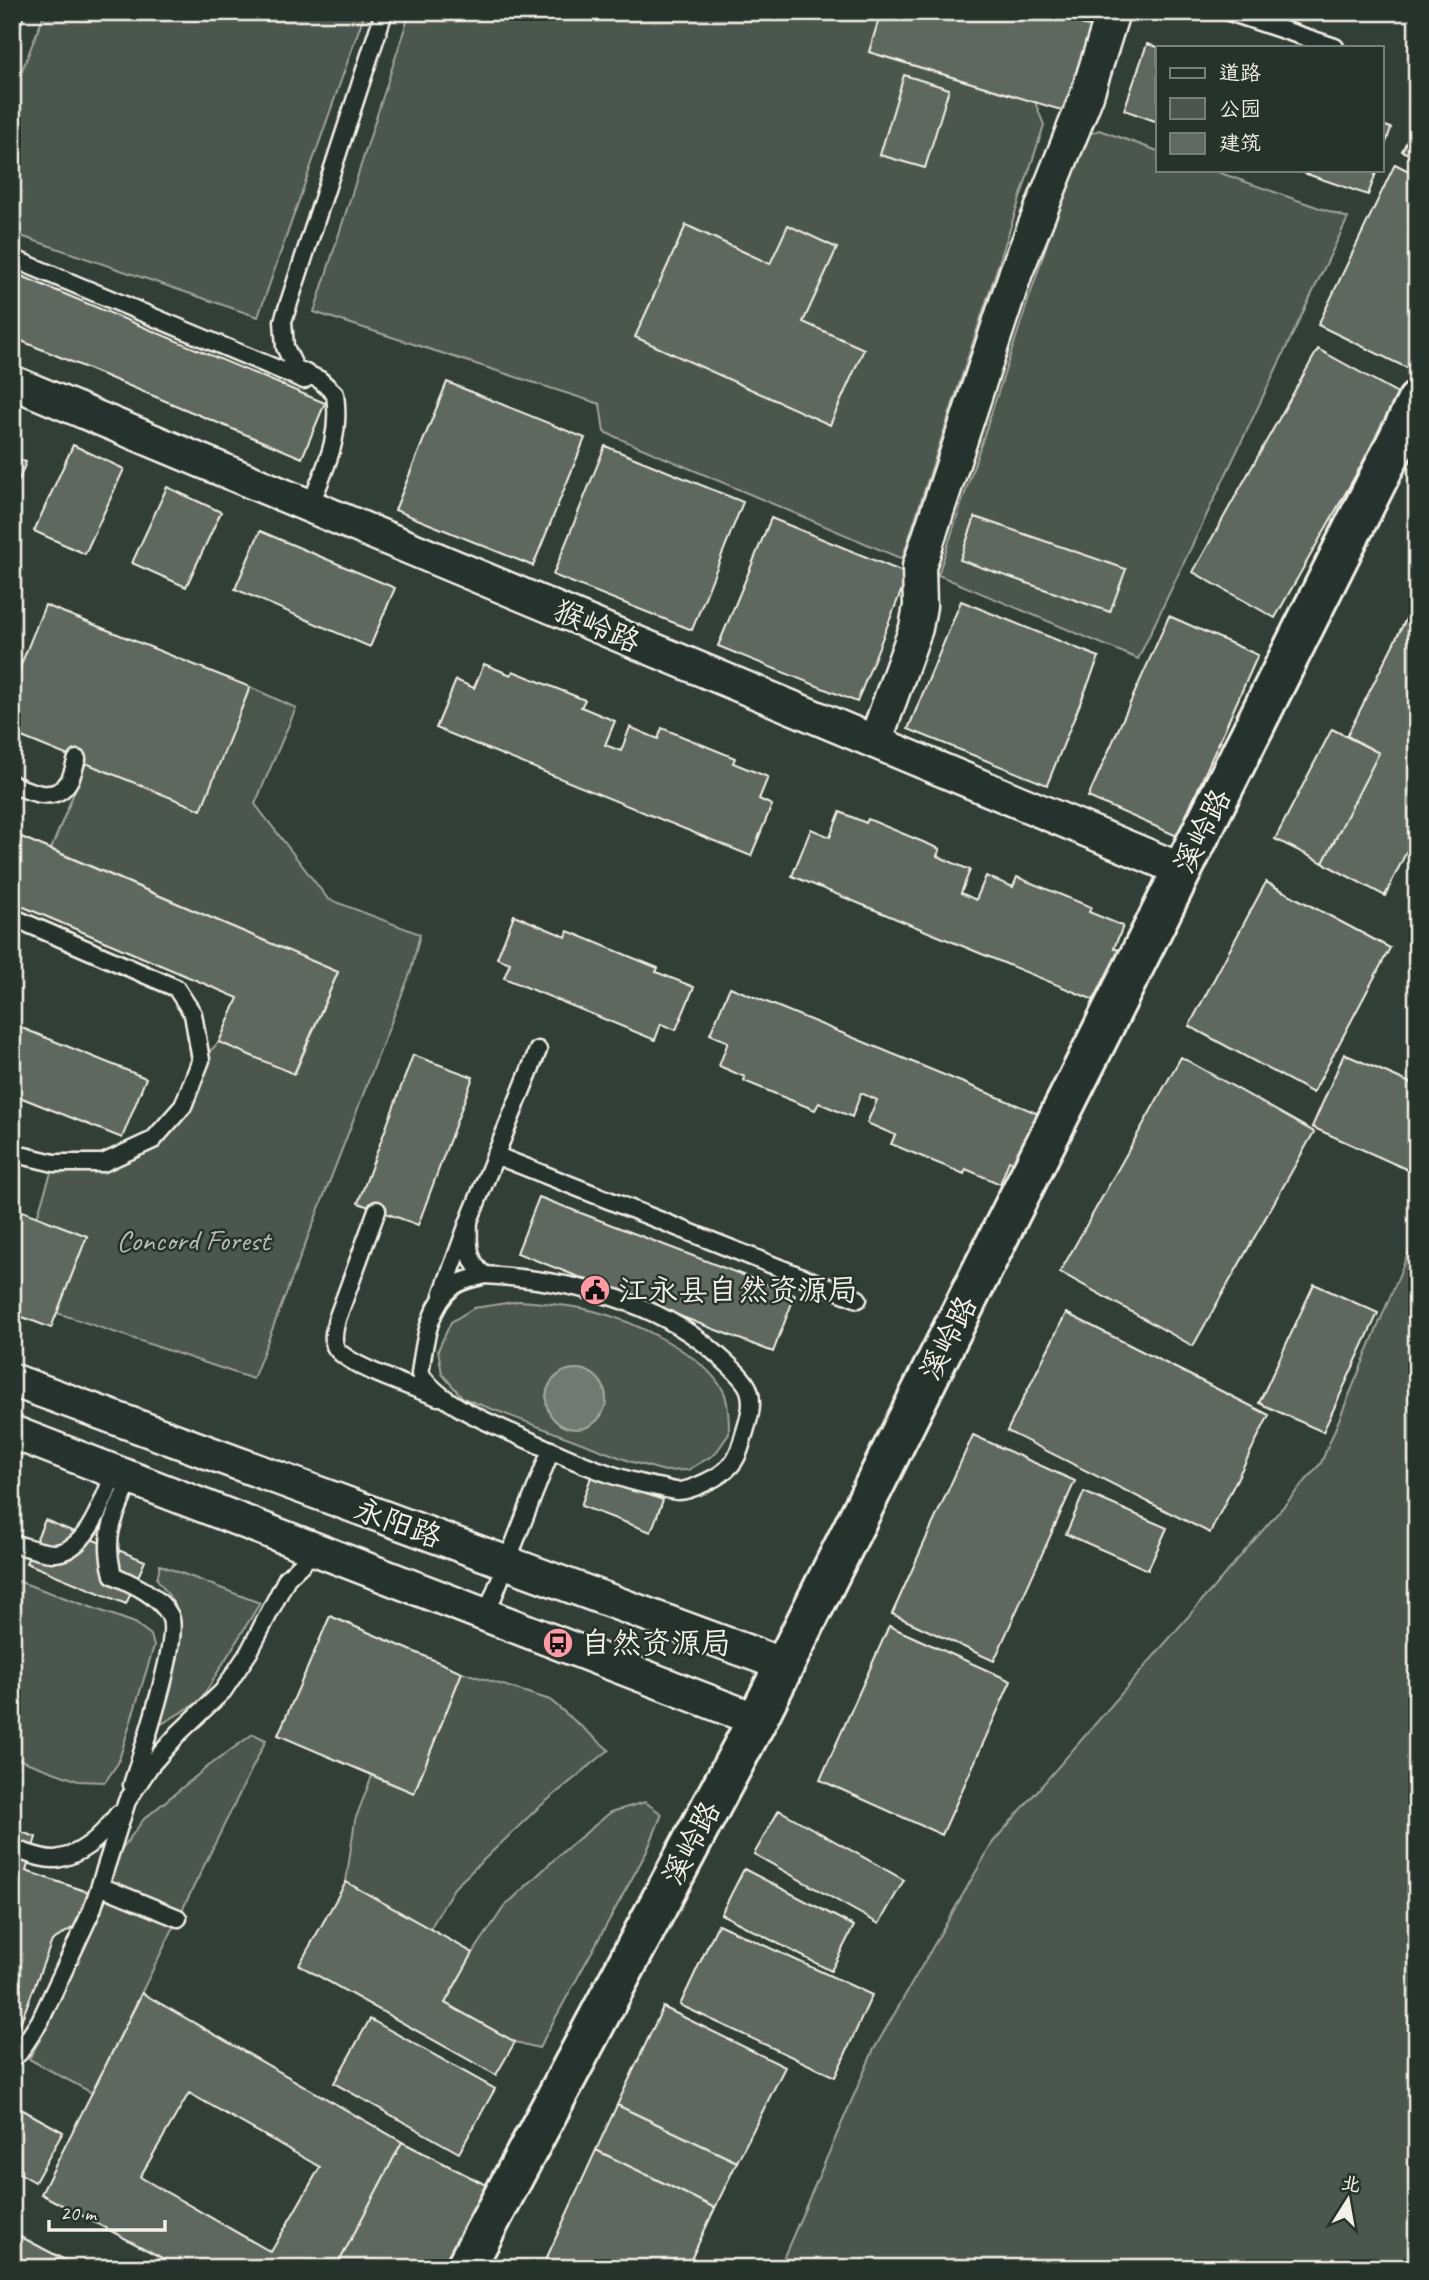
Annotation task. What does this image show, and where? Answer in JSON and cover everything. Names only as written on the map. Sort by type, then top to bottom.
[{"type":"street","points":[[875,742],[916,628],[920,606],[919,566],[1016,272],[1087,95],[1106,14]]},
{"type":"street","name":"猴岭路","points":[[12,382],[1182,870]]},
{"type":"street","name":"溪岭路","points":[[465,2268],[757,1720],[1417,401]]},
{"type":"street","name":"永阳路","points":[[12,1381],[784,1665]]},
{"type":"street","name":"永阳路","points":[[12,1432],[757,1720]]},
{"type":"lane","points":[[12,20],[15,12]]},
{"type":"lane","points":[[310,506],[333,445],[338,418],[335,394],[320,380],[295,368],[285,347],[282,321],[384,12]]},
{"type":"lane","points":[[1229,12],[1332,46]]},
{"type":"lane","points":[[12,258],[335,394]]},
{"type":"lane","points":[[12,784],[37,794],[52,794],[68,784],[77,759]]},
{"type":"lane","points":[[12,917],[176,988],[193,1014],[201,1060],[183,1107],[153,1140],[103,1163],[54,1163],[12,1153]]},
{"type":"lane","points":[[452,1402],[431,1389],[420,1374],[429,1326],[538,1050]]},
{"type":"lane","points":[[495,1156],[858,1299]]},
{"type":"lane","points":[[377,1210],[333,1334],[335,1347],[347,1361],[452,1402],[603,1472],[642,1484],[680,1491],[710,1480],[730,1466],[740,1447],[751,1410],[749,1389],[729,1365],[702,1340],[661,1317],[610,1296],[546,1281],[485,1275],[454,1286],[439,1303]]},
{"type":"lane","points":[[469,1221],[471,1258],[477,1269],[485,1275]]},
{"type":"lane","points":[[378,1373],[407,1373],[417,1364],[423,1351]]},
{"type":"lane","points":[[486,1615],[551,1450]]},
{"type":"lane","points":[[12,1543],[52,1554],[66,1551],[92,1526],[123,1475]]},
{"type":"lane","points":[[12,2057],[19,2053],[40,2021],[92,1910],[170,1655],[171,1618],[162,1606],[135,1585],[113,1575],[108,1555],[109,1531],[123,1475]]},
{"type":"lane","points":[[12,1848],[55,1859],[88,1847],[107,1829],[150,1766],[179,1733],[223,1691],[249,1652],[287,1578],[308,1558],[330,1555]]},
{"type":"lane","points":[[100,1886],[178,1918]]},
{"type":"green space","points":[[45,12],[365,12],[258,317],[12,233],[12,96]]},
{"type":"green space","points":[[410,12],[731,12],[739,15],[740,12],[881,12],[869,52],[1035,102],[1044,125],[902,559],[604,432],[600,404],[314,312]]},
{"type":"green space","points":[[1099,130],[1156,150],[1156,172],[1218,172],[1348,218],[1138,659],[938,575],[1082,137]]},
{"type":"green space","name":"Concord Forest","points":[[250,687],[296,708],[255,804],[328,899],[420,934],[411,971],[253,1379],[57,1313],[87,1236],[37,1217],[54,1163],[103,1163],[153,1140],[183,1107],[201,1060],[219,1042],[295,1074],[338,972],[51,849],[86,763],[201,809]]},
{"type":"green space","points":[[1417,1232],[1417,2268],[779,2268],[873,2051],[993,1842],[1321,1463]]},
{"type":"green space","points":[[519,1301],[594,1311],[647,1331],[685,1352],[715,1378],[724,1392],[728,1407],[729,1434],[715,1454],[688,1470],[665,1471],[632,1462],[463,1398],[442,1374],[438,1350],[451,1322],[474,1308]]},
{"type":"green space","points":[[160,1565],[260,1603],[200,1701],[158,1726],[174,1671],[181,1628],[176,1607],[157,1579]]},
{"type":"green space","points":[[12,1579],[135,1623],[151,1635],[154,1646],[118,1763],[105,1782],[78,1781],[12,1757]]},
{"type":"green space","points":[[462,1672],[550,1700],[609,1750],[538,1808],[454,1888],[430,1929],[346,1882],[355,1820],[372,1776],[414,1793]]},
{"type":"green space","points":[[253,1734],[266,1740],[92,2093],[29,2059],[50,2022],[90,1936],[113,1861],[144,1819]]},
{"type":"green space","points":[[645,1802],[662,1814],[647,1851],[539,2048],[515,2042],[445,2003],[473,1953],[504,1907],[559,1855],[611,1812]]},
{"type":"shaded area","points":[[576,1369],[597,1378],[606,1399],[597,1420],[576,1429],[555,1420],[546,1399],[555,1378]]},
{"type":"building","points":[[881,12],[1042,12],[1097,29],[1071,113],[869,52]]},
{"type":"building","points":[[1147,44],[1156,46],[1156,121],[1124,110]]},
{"type":"building","points":[[904,75],[949,89],[925,168],[880,155]]},
{"type":"building","points":[[1417,121],[1417,158],[1402,151]]},
{"type":"building","points":[[1384,126],[1391,128],[1384,149]]},
{"type":"building","points":[[1395,164],[1417,175],[1417,354],[1409,369],[1318,325]]},
{"type":"building","points":[[1301,172],[1376,172],[1368,195]]},
{"type":"building","points":[[686,225],[770,264],[788,225],[837,248],[803,322],[864,349],[830,425],[635,337]]},
{"type":"building","points":[[12,272],[325,403],[302,458],[12,337]]},
{"type":"building","points":[[1318,349],[1401,395],[1275,618],[1193,572]]},
{"type":"building","points":[[447,382],[585,438],[533,566],[395,510]]},
{"type":"building","points":[[73,445],[124,469],[85,554],[34,531]]},
{"type":"building","points":[[605,446],[743,502],[692,630],[553,575]]},
{"type":"building","points":[[12,457],[26,462],[12,497]]},
{"type":"building","points":[[167,487],[221,512],[186,587],[132,563]]},
{"type":"building","points":[[975,517],[1126,569],[1110,612],[960,560]]},
{"type":"building","points":[[771,518],[908,574],[857,702],[718,646]]},
{"type":"building","points":[[260,531],[395,588],[370,647],[235,589]]},
{"type":"building","points":[[1417,597],[1417,830],[1385,896],[1323,863],[1379,753],[1347,736]]},
{"type":"building","points":[[961,601],[1099,657],[1047,785],[908,729]]},
{"type":"building","points":[[45,605],[250,687],[201,810],[12,733],[12,687]]},
{"type":"building","points":[[1169,616],[1258,655],[1177,836],[1088,797]]},
{"type":"building","points":[[484,664],[511,675],[513,671],[585,700],[581,707],[615,721],[605,745],[621,751],[630,727],[658,739],[662,728],[735,758],[733,763],[768,777],[759,799],[772,805],[751,856],[436,728],[456,680],[474,688]]},
{"type":"building","points":[[1332,729],[1379,753],[1323,863],[1275,839]]},
{"type":"building","points":[[840,812],[866,823],[868,819],[940,849],[937,856],[970,870],[961,893],[976,900],[986,876],[1013,887],[1017,877],[1091,907],[1089,912],[1123,926],[1114,948],[1127,954],[1106,1005],[792,876],[811,829],[830,837]]},
{"type":"building","points":[[12,833],[338,972],[294,1074],[219,1042],[238,998],[12,902]]},
{"type":"building","points":[[1266,882],[1390,948],[1313,1093],[1189,1026]]},
{"type":"building","points":[[514,915],[566,937],[568,931],[658,968],[656,972],[694,987],[676,1030],[661,1024],[655,1040],[504,978],[510,963],[497,958]]},
{"type":"building","points":[[730,987],[1044,1116],[1023,1167],[1009,1161],[1000,1184],[966,1169],[964,1174],[891,1144],[895,1135],[867,1123],[877,1100],[861,1093],[852,1117],[819,1103],[815,1110],[744,1081],[745,1077],[719,1066],[728,1042],[710,1034]]},
{"type":"building","points":[[12,1024],[146,1078],[122,1138],[12,1094]]},
{"type":"building","points":[[1344,1054],[1417,1086],[1417,1174],[1312,1127]]},
{"type":"building","points":[[413,1055],[473,1077],[418,1225],[358,1203]]},
{"type":"building","points":[[1181,1057],[1314,1132],[1193,1346],[1060,1272]]},
{"type":"building","points":[[539,1197],[795,1295],[773,1352],[517,1253]]},
{"type":"building","points":[[12,1207],[87,1236],[51,1328],[12,1313]]},
{"type":"building","points":[[1314,1284],[1378,1313],[1323,1432],[1259,1403]]},
{"type":"building","points":[[1066,1313],[1269,1415],[1210,1533],[1007,1431]]},
{"type":"building","points":[[973,1435],[1075,1481],[994,1661],[892,1614]]},
{"type":"building","points":[[592,1474],[663,1500],[651,1532],[581,1506]]},
{"type":"building","points":[[1084,1492],[1167,1528],[1148,1570],[1066,1534]]},
{"type":"building","points":[[45,1520],[145,1561],[126,1604],[26,1563]]},
{"type":"building","points":[[330,1616],[462,1672],[414,1793],[278,1735]]},
{"type":"building","points":[[889,1626],[1011,1681],[942,1835],[820,1780]]},
{"type":"building","points":[[779,1810],[904,1880],[879,1924],[754,1854]]},
{"type":"building","points":[[12,1829],[36,1837],[26,1871],[88,1892],[77,1925],[52,1941],[16,2034],[12,2033]]},
{"type":"building","points":[[744,1869],[854,1926],[831,1971],[721,1914]]},
{"type":"building","points":[[346,1882],[473,1953],[445,2003],[515,2042],[496,2075],[299,1965]]},
{"type":"building","points":[[718,1924],[872,1995],[835,2077],[680,2005]]},
{"type":"building","points":[[142,1993],[402,2142],[336,2268],[181,2268],[41,2194]],"holes":[[[189,2093],[320,2167],[271,2252],[140,2177]]]},
{"type":"building","points":[[663,2007],[785,2067],[737,2162],[617,2105]]},
{"type":"building","points":[[370,2019],[495,2089],[459,2153],[334,2083]]},
{"type":"building","points":[[12,2104],[63,2132],[35,2182],[12,2169]]},
{"type":"building","points":[[617,2105],[737,2162],[715,2208],[596,2150]]},
{"type":"building","points":[[402,2142],[488,2186],[445,2268],[336,2268]]},
{"type":"building","points":[[596,2150],[715,2208],[687,2268],[542,2268]]},
{"type":"building","points":[[12,2232],[80,2268],[12,2268]]},
{"type":"place","name":"江永县自然资源局","points":[[595,1290]]},
{"type":"place","name":"自然资源局","points":[[558,1643]]}]
